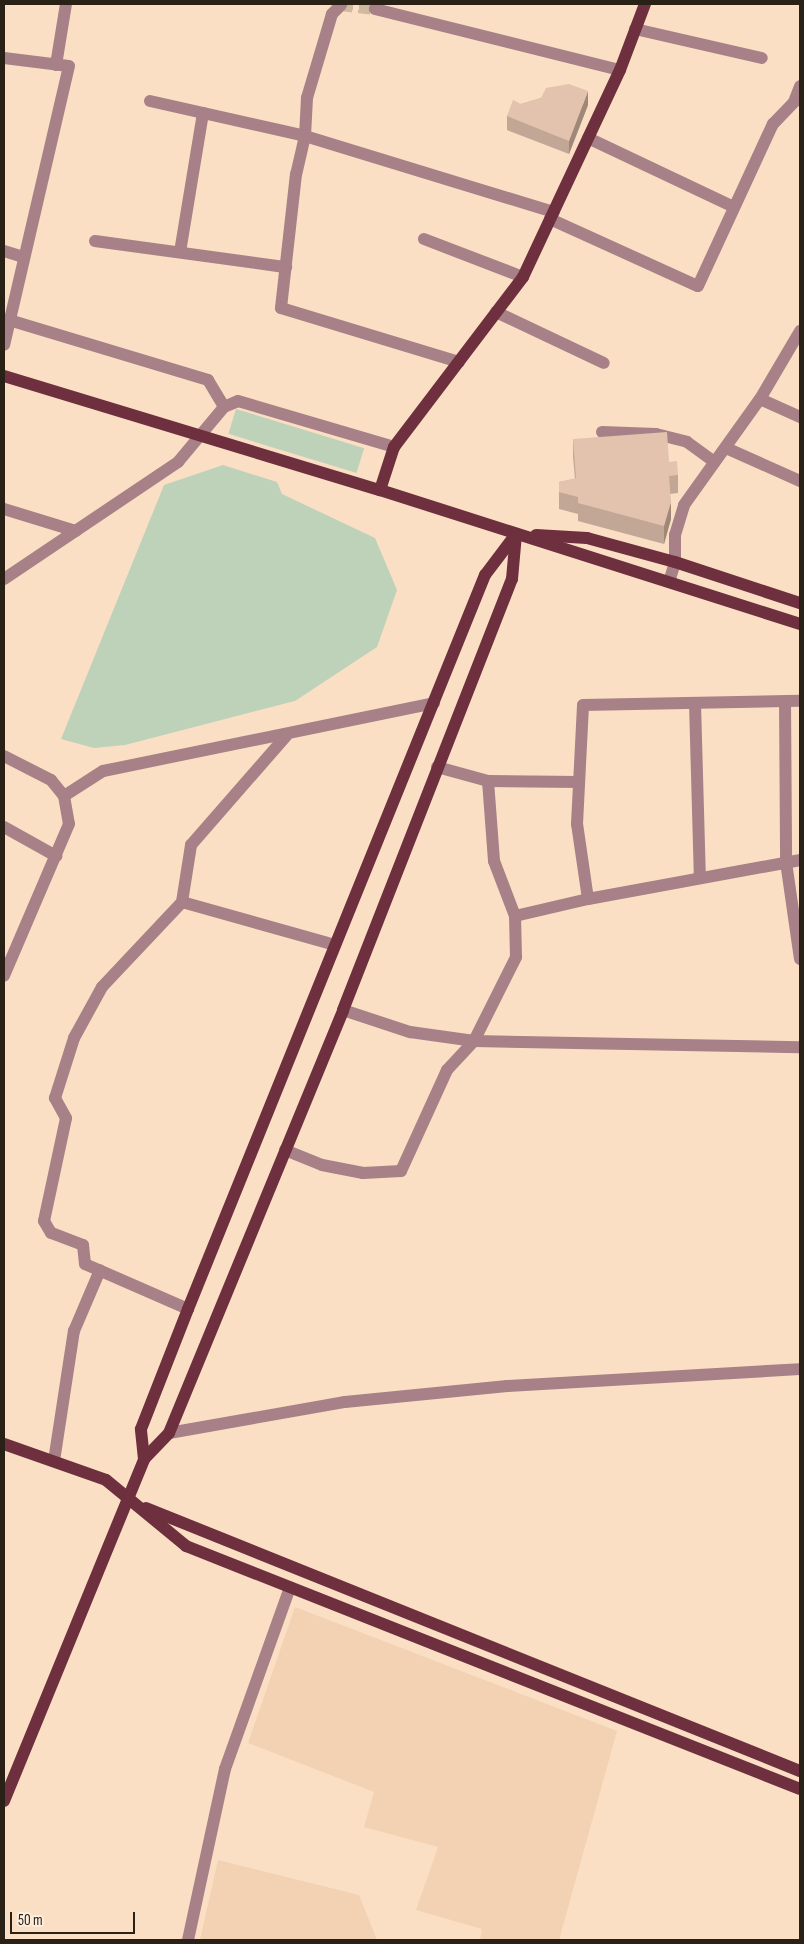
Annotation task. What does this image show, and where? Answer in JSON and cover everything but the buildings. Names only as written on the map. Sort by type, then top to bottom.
[{"type":"main road","points":[[380,490],[394,447],[523,277],[620,70],[645,4]]},
{"type":"main road","points":[[4,376],[380,490],[800,624]]},
{"type":"main road","points":[[516,534],[586,538],[675,562],[800,603]]},
{"type":"main road","points":[[4,1801],[130,1501],[144,1459],[141,1429],[335,945],[485,575],[516,534]]},
{"type":"main road","points":[[144,1459],[169,1433],[342,1010],[512,580],[516,534]]},
{"type":"main road","points":[[4,1444],[106,1480],[186,1546],[800,1789]]},
{"type":"main road","points":[[130,1501],[800,1771]]},
{"type":"street","points":[[56,64],[66,4]]},
{"type":"street","points":[[341,5],[332,14],[307,98],[305,136],[296,174],[281,308],[459,362]]},
{"type":"street","points":[[376,6],[620,70]]},
{"type":"street","points":[[635,28],[762,58]]},
{"type":"street","points":[[4,58],[68,66],[4,345]]},
{"type":"street","points":[[150,101],[305,136],[552,216],[698,286],[773,124],[794,102],[800,86]]},
{"type":"street","points":[[180,252],[203,113]]},
{"type":"street","points":[[588,138],[734,207]]},
{"type":"street","points":[[424,239],[523,277]]},
{"type":"street","points":[[95,240],[286,267]]},
{"type":"street","points":[[4,251],[24,257]]},
{"type":"street","points":[[496,312],[604,363]]},
{"type":"street","points":[[9,320],[208,380],[224,406]]},
{"type":"street","points":[[669,582],[675,562],[675,535],[684,505],[760,399],[800,331]]},
{"type":"street","points":[[760,399],[800,417]]},
{"type":"street","points":[[4,580],[178,462],[224,406],[238,401],[394,447]]},
{"type":"street","points":[[602,432],[656,434],[687,442],[716,462]]},
{"type":"street","points":[[726,448],[800,481]]},
{"type":"street","points":[[4,509],[76,531]]},
{"type":"street","points":[[785,701],[786,862],[800,954]]},
{"type":"street","points":[[588,899],[577,824],[583,705],[800,701]]},
{"type":"street","points":[[64,796],[103,771],[286,736],[434,703]]},
{"type":"street","points":[[695,703],[700,878]]},
{"type":"street","points":[[188,1309],[85,1264],[83,1245],[51,1234],[44,1221],[66,1118],[55,1098],[74,1038],[102,987],[182,902],[191,845],[286,736]]},
{"type":"street","points":[[4,756],[52,780],[64,796],[69,824],[4,976]]},
{"type":"street","points":[[437,767],[488,781],[579,782]]},
{"type":"street","points":[[285,1150],[322,1165],[363,1173],[401,1171],[447,1070],[474,1042],[516,957],[515,916],[494,861],[488,781]]},
{"type":"street","points":[[4,827],[56,856]]},
{"type":"street","points":[[515,916],[588,899],[800,860]]},
{"type":"street","points":[[182,902],[335,945]]},
{"type":"street","points":[[342,1010],[410,1032],[474,1042],[800,1047]]},
{"type":"street","points":[[54,1461],[74,1331],[100,1270]]},
{"type":"street","points":[[169,1433],[345,1402],[507,1386],[800,1369]]},
{"type":"street","points":[[188,1940],[225,1769],[290,1587]]},
{"type":"shaded area","points":[[295,1607],[617,1731],[559,1940],[480,1940],[482,1929],[416,1910],[438,1847],[364,1827],[374,1792],[248,1743]]},
{"type":"shaded area","points":[[218,1860],[359,1895],[377,1940],[200,1940]]},
{"type":"green space","points":[[236,409],[364,448],[357,473],[228,434]]},
{"type":"green space","points":[[223,465],[277,482],[282,494],[375,538],[397,590],[377,647],[295,701],[125,745],[94,748],[61,739],[164,485]]},
{"type":"tunnel","points":[[341,5],[375,9]]}]
